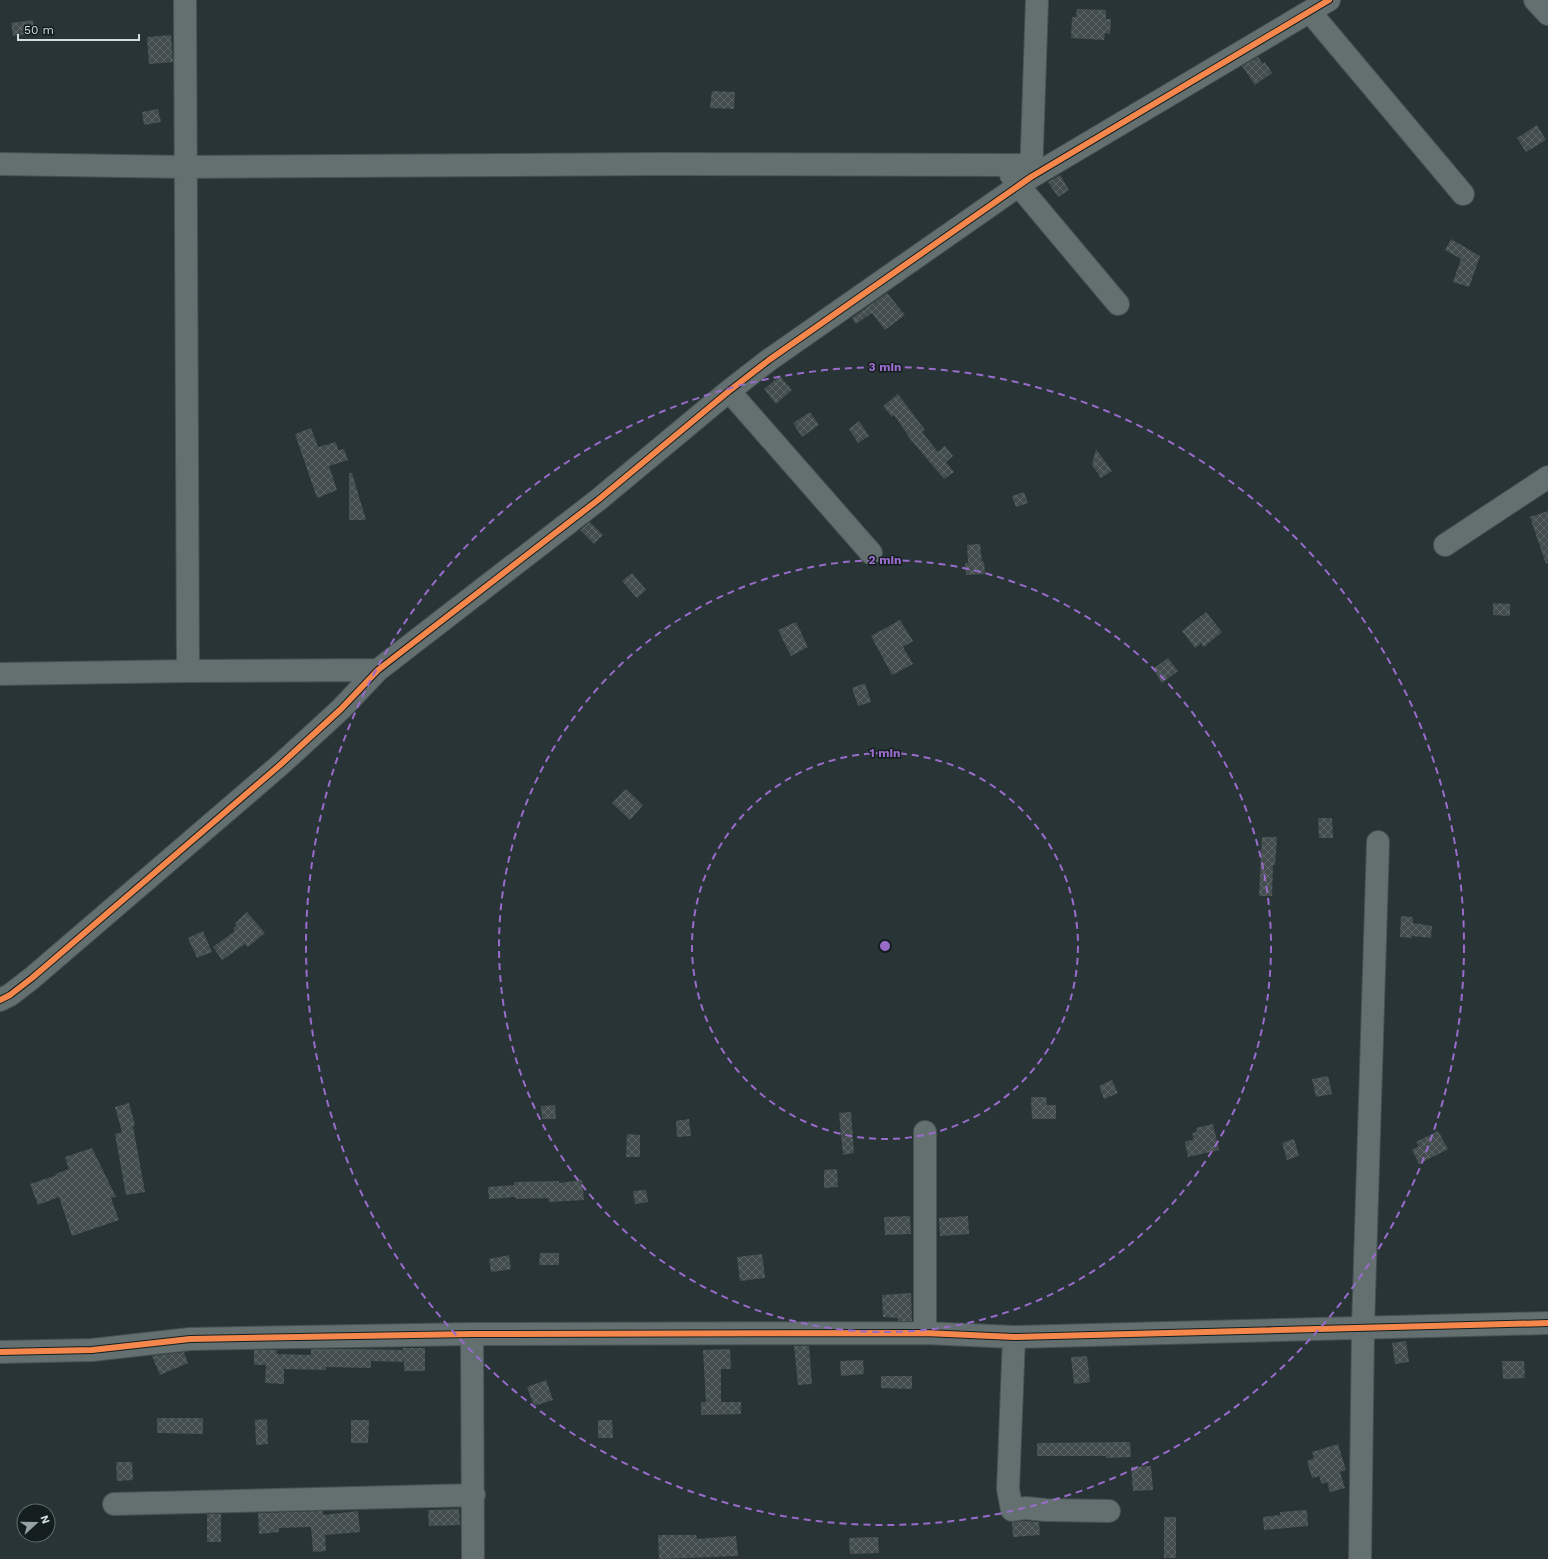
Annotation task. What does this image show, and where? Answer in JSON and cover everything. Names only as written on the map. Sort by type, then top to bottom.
[{"type":"street","points":[[185,0],[188,671]]},
{"type":"street","points":[[1027,176],[1036,0]]},
{"type":"street","points":[[0,1000],[10,995],[32,978],[280,765],[341,709],[378,670],[598,500],[728,391],[769,360],[1027,176],[1329,0]]},
{"type":"street","points":[[1535,0],[1548,14]]},
{"type":"street","points":[[1310,12],[1463,194]]},
{"type":"street","points":[[0,164],[185,167],[658,164],[1005,165],[1027,176],[1118,304]]},
{"type":"street","points":[[728,391],[871,553]]},
{"type":"street","points":[[1445,545],[1548,477]]},
{"type":"street","points":[[0,674],[378,670]]},
{"type":"street","points":[[1360,1559],[1363,1328],[1378,842]]},
{"type":"street","points":[[925,1132],[925,1334]]},
{"type":"street","points":[[0,1352],[92,1350],[190,1339],[472,1334],[925,1334],[1014,1337],[1548,1323]]},
{"type":"street","points":[[472,1334],[474,1495],[473,1559]]},
{"type":"street","points":[[1014,1337],[1008,1489],[1012,1510],[1025,1508],[1109,1511]]},
{"type":"street","points":[[114,1504],[474,1495]]},
{"type":"building","points":[[1077,9],[1106,10],[1106,19],[1111,19],[1110,34],[1105,33],[1104,40],[1071,38],[1072,17],[1076,17]]},
{"type":"building","points":[[33,20],[35,33],[13,36],[11,23]]},
{"type":"building","points":[[171,35],[173,62],[149,64],[147,37]]},
{"type":"building","points":[[1258,57],[1263,64],[1265,62],[1272,73],[1255,85],[1242,66]]},
{"type":"building","points":[[712,91],[735,92],[734,109],[710,108]]},
{"type":"building","points":[[158,109],[161,122],[144,125],[142,112]]},
{"type":"building","points":[[1537,125],[1546,140],[1526,152],[1517,138]]},
{"type":"building","points":[[1060,175],[1069,190],[1058,197],[1048,182]]},
{"type":"building","points":[[1451,239],[1480,256],[1469,287],[1453,282],[1461,259],[1445,250]]},
{"type":"building","points":[[887,293],[905,315],[885,330],[872,313],[856,324],[852,318]]},
{"type":"building","points":[[780,376],[792,390],[776,404],[764,389]]},
{"type":"building","points":[[898,394],[925,430],[922,432],[938,452],[945,446],[953,456],[946,462],[954,472],[944,479],[911,440],[894,415],[892,417],[883,406]]},
{"type":"building","points":[[810,412],[819,425],[802,437],[793,423]]},
{"type":"building","points":[[859,421],[869,436],[858,443],[849,429]]},
{"type":"building","points":[[311,428],[318,447],[336,442],[338,450],[344,449],[348,460],[329,466],[337,490],[317,498],[295,434]]},
{"type":"building","points":[[1096,449],[1112,471],[1101,478],[1092,465]]},
{"type":"building","points":[[349,473],[352,473],[366,520],[349,520]]},
{"type":"building","points":[[1024,492],[1028,503],[1016,507],[1012,496]]},
{"type":"building","points":[[1548,511],[1548,563],[1546,564],[1530,517]]},
{"type":"building","points":[[590,522],[603,535],[594,544],[580,530]]},
{"type":"building","points":[[980,544],[985,574],[966,575],[965,563],[968,563],[967,545]]},
{"type":"building","points":[[632,573],[646,590],[637,598],[622,581]]},
{"type":"building","points":[[1493,603],[1510,604],[1510,616],[1493,615]]},
{"type":"building","points":[[1206,612],[1222,632],[1204,647],[1201,643],[1195,648],[1182,631]]},
{"type":"building","points":[[900,620],[913,641],[903,647],[913,664],[892,675],[871,636]]},
{"type":"building","points":[[796,622],[808,647],[791,656],[778,630]]},
{"type":"building","points":[[1168,658],[1178,671],[1162,683],[1153,669]]},
{"type":"building","points":[[865,683],[871,702],[858,706],[852,688]]},
{"type":"building","points":[[626,789],[643,805],[630,820],[612,803]]},
{"type":"building","points":[[1318,818],[1332,818],[1333,838],[1319,838]]},
{"type":"building","points":[[1262,837],[1277,837],[1275,865],[1273,865],[1272,896],[1259,896]]},
{"type":"building","points":[[247,912],[265,933],[248,947],[245,944],[222,960],[213,947],[235,931],[233,928],[237,925],[235,923]]},
{"type":"building","points":[[1401,916],[1413,917],[1413,923],[1432,926],[1431,938],[1412,936],[1412,938],[1400,937]]},
{"type":"building","points":[[203,931],[212,952],[197,958],[188,938]]},
{"type":"building","points":[[1328,1076],[1332,1094],[1316,1097],[1312,1079]]},
{"type":"building","points":[[1112,1080],[1118,1093],[1104,1099],[1099,1086]]},
{"type":"building","points":[[1031,1097],[1046,1097],[1047,1105],[1056,1105],[1056,1119],[1032,1119]]},
{"type":"building","points":[[129,1103],[135,1125],[133,1126],[145,1192],[126,1195],[115,1134],[122,1132],[115,1107]]},
{"type":"building","points":[[555,1105],[556,1119],[542,1119],[541,1106]]},
{"type":"building","points":[[851,1112],[854,1153],[843,1155],[839,1113]]},
{"type":"building","points":[[689,1119],[691,1136],[677,1137],[676,1121]]},
{"type":"building","points":[[1213,1124],[1219,1150],[1188,1157],[1185,1142],[1194,1139],[1192,1133],[1197,1132],[1196,1128]]},
{"type":"building","points":[[1438,1131],[1448,1149],[1419,1164],[1412,1150],[1419,1146],[1416,1142]]},
{"type":"building","points":[[627,1134],[640,1135],[640,1157],[626,1157]]},
{"type":"building","points":[[1294,1139],[1299,1156],[1287,1160],[1282,1143]]},
{"type":"building","points":[[92,1148],[116,1197],[111,1198],[119,1220],[72,1236],[59,1197],[38,1205],[30,1184],[57,1175],[56,1174],[69,1169],[65,1157]]},
{"type":"building","points":[[837,1169],[838,1187],[824,1188],[824,1170]]},
{"type":"building","points":[[582,1180],[584,1200],[549,1202],[548,1198],[515,1199],[515,1197],[489,1199],[488,1187],[514,1185],[514,1182],[559,1181],[559,1183]]},
{"type":"building","points":[[646,1190],[648,1202],[635,1204],[633,1191]]},
{"type":"building","points":[[910,1216],[911,1234],[885,1235],[884,1217]]},
{"type":"building","points":[[968,1216],[969,1234],[940,1236],[939,1218]]},
{"type":"building","points":[[540,1253],[559,1253],[559,1265],[539,1265]]},
{"type":"building","points":[[762,1254],[765,1278],[740,1281],[737,1257]]},
{"type":"building","points":[[509,1255],[511,1269],[491,1272],[489,1259]]},
{"type":"building","points":[[911,1293],[912,1321],[898,1321],[898,1318],[883,1317],[882,1295]]},
{"type":"building","points":[[1406,1341],[1409,1362],[1395,1364],[1392,1343]]},
{"type":"building","points":[[794,1346],[809,1346],[812,1384],[798,1385]]},
{"type":"building","points":[[403,1348],[425,1348],[425,1371],[404,1371],[404,1362],[371,1361],[371,1368],[326,1367],[326,1370],[284,1369],[284,1384],[265,1383],[266,1365],[254,1365],[254,1350],[277,1350],[277,1354],[311,1355],[311,1349],[403,1350]]},
{"type":"building","points":[[730,1349],[731,1369],[721,1369],[721,1402],[741,1402],[741,1414],[701,1415],[701,1402],[706,1402],[703,1350]]},
{"type":"building","points":[[184,1352],[188,1363],[160,1375],[152,1356]]},
{"type":"building","points":[[1087,1356],[1090,1382],[1074,1384],[1071,1357]]},
{"type":"building","points":[[863,1360],[864,1374],[841,1376],[840,1361]]},
{"type":"building","points":[[1502,1361],[1524,1361],[1525,1378],[1503,1379]]},
{"type":"building","points":[[881,1376],[912,1376],[912,1389],[881,1388]]},
{"type":"building","points":[[546,1380],[553,1400],[534,1406],[527,1387]]},
{"type":"building","points":[[157,1418],[203,1418],[203,1434],[157,1433]]},
{"type":"building","points":[[267,1419],[268,1444],[256,1445],[255,1420]]},
{"type":"building","points":[[351,1420],[369,1420],[368,1443],[351,1443]]},
{"type":"building","points":[[598,1420],[612,1420],[613,1438],[598,1438]]},
{"type":"building","points":[[1130,1442],[1131,1457],[1106,1458],[1106,1456],[1037,1456],[1037,1443]]},
{"type":"building","points":[[1338,1444],[1346,1470],[1340,1472],[1345,1488],[1330,1492],[1327,1482],[1322,1484],[1319,1476],[1312,1478],[1307,1461],[1314,1458],[1312,1452]]},
{"type":"building","points":[[116,1462],[132,1462],[133,1480],[117,1481]]},
{"type":"building","points":[[1151,1466],[1153,1490],[1133,1491],[1131,1467]]},
{"type":"building","points":[[459,1509],[460,1525],[429,1526],[428,1510]]},
{"type":"building","points":[[1307,1510],[1308,1526],[1264,1530],[1263,1517],[1280,1515],[1280,1512]]},
{"type":"building","points":[[323,1511],[323,1515],[358,1511],[360,1532],[325,1535],[326,1551],[313,1552],[311,1527],[279,1528],[279,1532],[259,1534],[258,1513]]},
{"type":"building","points":[[207,1514],[221,1514],[221,1542],[207,1542]]},
{"type":"building","points":[[1164,1517],[1176,1517],[1176,1558],[1164,1558]]},
{"type":"building","points":[[1012,1522],[1039,1522],[1040,1535],[1013,1537]]},
{"type":"building","points":[[658,1535],[696,1535],[697,1539],[736,1536],[738,1556],[659,1559]]},
{"type":"building","points":[[878,1537],[879,1553],[850,1554],[849,1538]]},
{"type":"cycle path","points":[[0,1000],[10,995],[32,978],[280,765],[341,709],[378,670],[598,500],[729,391],[769,360],[1031,177],[1329,0]]},
{"type":"cycle path","points":[[0,1352],[92,1350],[190,1339],[472,1334],[925,1333],[1014,1337],[1548,1323]]}]
